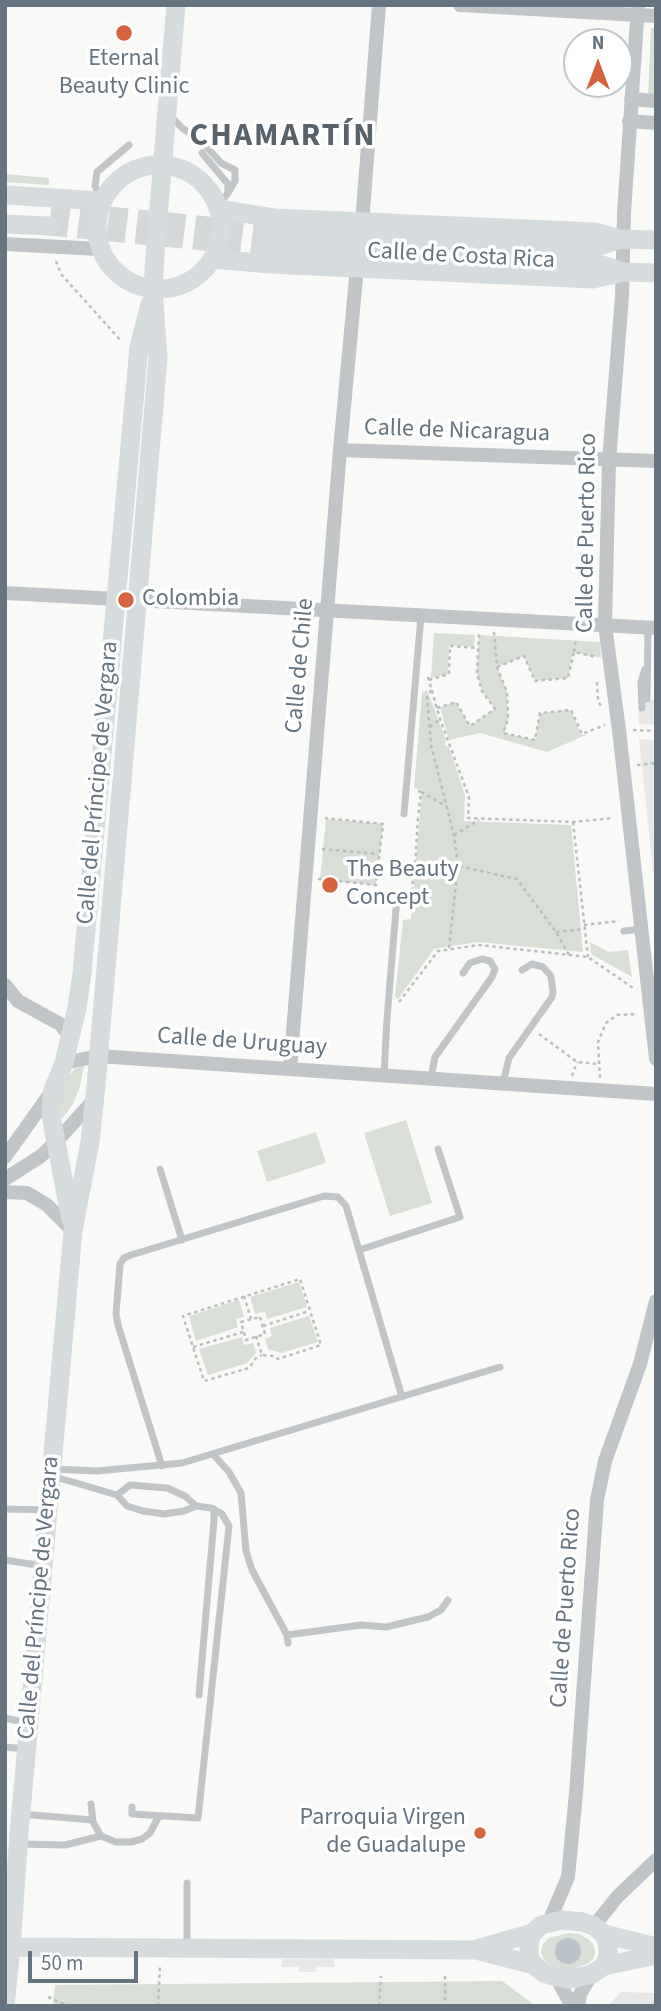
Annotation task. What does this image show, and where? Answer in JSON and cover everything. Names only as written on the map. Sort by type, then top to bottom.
[{"type":"main road","name":"Calle del Príncipe de Vergara","points":[[5,2006],[8,1947],[73,1231],[90,1142],[98,1056],[158,358],[153,290],[176,5]]},
{"type":"main road","points":[[221,203],[220,238],[212,259],[205,270],[188,283],[171,289],[153,290],[138,286],[125,280],[110,267],[100,249],[96,219],[102,201],[116,181],[135,170],[163,165],[180,169],[195,177],[221,203],[260,217],[594,232],[622,239]]},
{"type":"main road","points":[[5,195],[102,201]]},
{"type":"main road","points":[[5,208],[50,218],[5,224]]},
{"type":"main road","name":"Calle de Costa Rica","points":[[656,240],[622,239],[596,247],[265,240],[596,263],[623,272],[656,273]]},
{"type":"main road","points":[[212,259],[593,279],[623,272]]},
{"type":"main road","name":"Calle del Príncipe de Vergara","points":[[73,1231],[52,1121],[53,1090],[64,1063],[77,1008],[84,952],[139,347],[153,290]]},
{"type":"main road","points":[[476,1950],[562,1920],[656,1947]]},
{"type":"main road","points":[[541,1928],[529,1942],[529,1957],[544,1973],[556,1977],[571,1979],[656,1955]]},
{"type":"main road","points":[[598,1970],[608,1956],[608,1945],[599,1930]]},
{"type":"main road","points":[[8,1947],[476,1950],[534,1965]]},
{"type":"street","points":[[362,223],[379,5]]},
{"type":"street","points":[[460,5],[637,10],[656,16]]},
{"type":"street","name":"Calle de Puerto Rico","points":[[637,10],[622,239],[623,272],[609,460],[606,625],[656,1059]]},
{"type":"street","points":[[631,99],[656,101]]},
{"type":"street","points":[[629,121],[656,123]]},
{"type":"street","points":[[5,244],[100,249]]},
{"type":"street","name":"Calle de Chile","points":[[290,1069],[357,267]]},
{"type":"street","name":"Calle de Nicaragua","points":[[340,450],[656,461]]},
{"type":"street","points":[[5,593],[652,628]]},
{"type":"street","points":[[5,985],[18,1001],[60,1024],[70,1036]]},
{"type":"street","name":"Calle de Uruguay","points":[[64,1063],[98,1056],[656,1094]]},
{"type":"street","points":[[5,1157],[53,1090]]},
{"type":"street","points":[[5,1179],[41,1156],[93,1101]]},
{"type":"street","points":[[5,1192],[27,1193],[47,1205],[73,1231]]},
{"type":"street","name":"Calle de Puerto Rico","points":[[541,1928],[568,1877],[597,1500],[606,1461],[640,1364],[656,1301]]},
{"type":"street","points":[[599,1930],[618,1896],[656,1860]]},
{"type":"street","points":[[578,2006],[580,1994],[598,1970]]},
{"type":"street","points":[[556,1977],[572,2006]]},
{"type":"lane","points":[[168,112],[222,163],[235,170],[235,181],[221,203]]},
{"type":"lane","points":[[102,201],[95,186],[97,172],[129,145]]},
{"type":"lane","points":[[202,153],[228,184],[221,203]]},
{"type":"lane","points":[[404,814],[421,615]]},
{"type":"lane","points":[[647,699],[652,628]]},
{"type":"lane","points":[[642,708],[641,682],[648,662]]},
{"type":"lane","points":[[384,1076],[397,897]]},
{"type":"lane","points":[[624,931],[641,924]]},
{"type":"lane","points":[[430,1079],[435,1057],[495,969],[490,961],[482,958],[470,963],[463,973]]},
{"type":"lane","points":[[503,1084],[509,1058],[552,997],[554,986],[551,976],[540,964],[532,964],[522,970]]},
{"type":"lane","points":[[359,1250],[460,1217],[438,1149]]},
{"type":"lane","points":[[160,1169],[181,1240]]},
{"type":"lane","points":[[162,1466],[118,1325],[116,1314],[120,1264],[124,1258],[131,1255],[324,1196],[338,1197],[346,1206],[402,1397]]},
{"type":"lane","points":[[52,1473],[182,1463],[500,1367]]},
{"type":"lane","points":[[213,1454],[229,1472],[240,1493],[249,1561],[287,1639],[361,1625],[386,1627],[428,1617],[440,1610],[448,1600]]},
{"type":"lane","points":[[52,1473],[117,1494],[127,1506],[164,1514],[196,1506],[214,1509],[222,1514],[229,1526],[198,1818],[132,1814],[132,1807]]},
{"type":"lane","points":[[117,1494],[130,1485],[167,1488],[185,1496],[196,1506]]},
{"type":"lane","points":[[5,1508],[48,1510]]},
{"type":"lane","points":[[199,1695],[214,1509]]},
{"type":"lane","points":[[5,1560],[43,1566]]},
{"type":"lane","points":[[5,1718],[29,1723]]},
{"type":"lane","points":[[5,1747],[27,1749]]},
{"type":"lane","points":[[91,1804],[93,1820],[101,1836]]},
{"type":"lane","points":[[21,1814],[93,1820]]},
{"type":"lane","points":[[18,1844],[65,1845],[101,1836],[116,1842],[131,1842],[150,1833],[159,1816]]},
{"type":"lane","points":[[187,1883],[187,1948]]},
{"type":"path","points":[[55,259],[61,274],[122,342]]},
{"type":"path","points":[[437,708],[456,702],[470,726],[495,709],[482,691],[478,673],[479,648],[486,619]]},
{"type":"path","points":[[486,619],[496,667],[507,692],[508,719],[503,733],[535,740],[540,713],[571,710],[582,734],[618,725],[656,731]]},
{"type":"path","points":[[429,680],[449,674],[450,646],[479,648]]},
{"type":"path","points":[[418,647],[440,719],[469,797],[468,818],[573,822],[629,817]]},
{"type":"path","points":[[496,667],[524,656],[535,681],[568,678],[574,652],[610,660]]},
{"type":"path","points":[[432,690],[427,698],[430,745],[454,835],[458,866],[449,948]]},
{"type":"path","points":[[430,727],[440,719]]},
{"type":"path","points":[[623,768],[656,763]]},
{"type":"path","points":[[421,792],[446,806]]},
{"type":"path","points":[[397,897],[397,894],[411,895],[416,841],[418,817],[404,814]]},
{"type":"path","points":[[306,878],[376,885],[383,824],[311,817]]},
{"type":"path","points":[[454,835],[481,819]]},
{"type":"path","points":[[573,822],[588,957]]},
{"type":"path","points":[[308,848],[379,854]]},
{"type":"path","points":[[458,866],[517,878],[569,955]]},
{"type":"path","points":[[556,932],[584,927],[641,924]]},
{"type":"path","points":[[387,1019],[438,951],[479,945],[588,957],[649,999]]},
{"type":"path","points":[[601,1091],[598,1042],[606,1023],[617,1014],[651,1016]]},
{"type":"path","points":[[531,1028],[577,1062],[599,1064]]},
{"type":"path","points":[[300,1279],[310,1311],[321,1345],[278,1359],[262,1355],[251,1362],[249,1368],[204,1381],[183,1316],[300,1279]]},
{"type":"path","points":[[244,1296],[251,1319]]},
{"type":"path","points":[[262,1326],[310,1311]]},
{"type":"path","points":[[260,1317],[262,1326],[265,1334],[246,1340],[241,1322],[260,1317]]},
{"type":"path","points":[[193,1347],[244,1332]]},
{"type":"path","points":[[256,1336],[262,1355]]},
{"type":"path","points":[[159,2006],[160,1948]]},
{"type":"path","points":[[379,2006],[381,1976]]},
{"type":"path","points":[[445,1976],[445,2006]]},
{"type":"path","points":[[48,1997],[68,2006]]},
{"type":"shaded area","points":[[651,28],[656,28],[656,95],[648,95]]},
{"type":"shaded area","points":[[5,174],[49,178],[49,185],[5,182]]},
{"type":"shaded area","points":[[434,633],[475,635],[474,647],[449,645],[448,674],[431,678]]},
{"type":"shaded area","points":[[479,635],[600,642],[601,658],[573,652],[568,678],[535,681],[524,656],[497,667],[507,692],[508,719],[504,733],[535,740],[540,713],[571,710],[581,734],[586,735],[547,752],[480,733],[449,740],[440,707],[456,702],[470,726],[495,709],[482,691],[477,673]]},
{"type":"shaded area","points":[[427,690],[446,740],[444,745],[449,747],[465,795],[464,821],[571,825],[583,952],[478,942],[434,949],[398,999],[395,997],[403,920],[411,919],[422,790],[414,788],[422,693]]},
{"type":"shaded area","points":[[644,699],[656,700],[656,725],[639,724],[638,708],[644,708]]},
{"type":"shaded area","points":[[639,739],[656,740],[656,871],[653,872]]},
{"type":"shaded area","points":[[326,819],[383,824],[376,885],[320,880]]},
{"type":"shaded area","points":[[590,942],[609,952],[628,950],[632,977],[591,954]]},
{"type":"shaded area","points":[[84,1066],[73,1104],[62,1119],[61,1089],[76,1068]]},
{"type":"shaded area","points":[[406,1120],[432,1203],[390,1216],[364,1133]]},
{"type":"shaded area","points":[[316,1132],[326,1163],[267,1182],[257,1151]]},
{"type":"shaded area","points":[[299,1282],[307,1307],[267,1319],[265,1311],[255,1314],[250,1297]]},
{"type":"shaded area","points":[[239,1300],[244,1317],[236,1319],[238,1327],[196,1341],[189,1316]]},
{"type":"shaded area","points":[[309,1316],[318,1342],[281,1353],[268,1349],[265,1339],[272,1336],[270,1328]]},
{"type":"shaded area","points":[[242,1337],[244,1345],[253,1343],[256,1353],[247,1363],[208,1375],[199,1349]]},
{"type":"shaded area","points":[[569,1933],[579,1934],[593,1944],[593,1959],[569,1970],[551,1966],[544,1960],[541,1952],[543,1944],[549,1938]]},
{"type":"shaded area","points":[[568,1938],[577,1942],[581,1951],[577,1960],[568,1964],[559,1960],[555,1951],[559,1942]]},
{"type":"shaded area","points":[[282,1959],[334,1959],[334,1967],[317,1967],[316,1972],[299,1972],[299,1967],[282,1967]]},
{"type":"shaded area","points":[[502,1981],[536,2006],[53,2006],[55,1985]]},
{"type":"shaded area","points":[[621,1992],[656,1993],[656,2006],[608,2006]]},
{"type":"tunnel","points":[[51,210],[266,232]]},
{"type":"tunnel","points":[[49,226],[264,247]]},
{"type":"place","name":"Eternal Beauty Clinic","points":[[124,33]]},
{"type":"place","name":"Colombia","points":[[126,600]]},
{"type":"place","name":"The Beauty Concept","points":[[330,885]]},
{"type":"place","name":"Parroquia Virgen de Guadalupe","points":[[480,1833]]},
{"type":"district","name":"CHAMARTÍN","points":[[283,138]]}]
